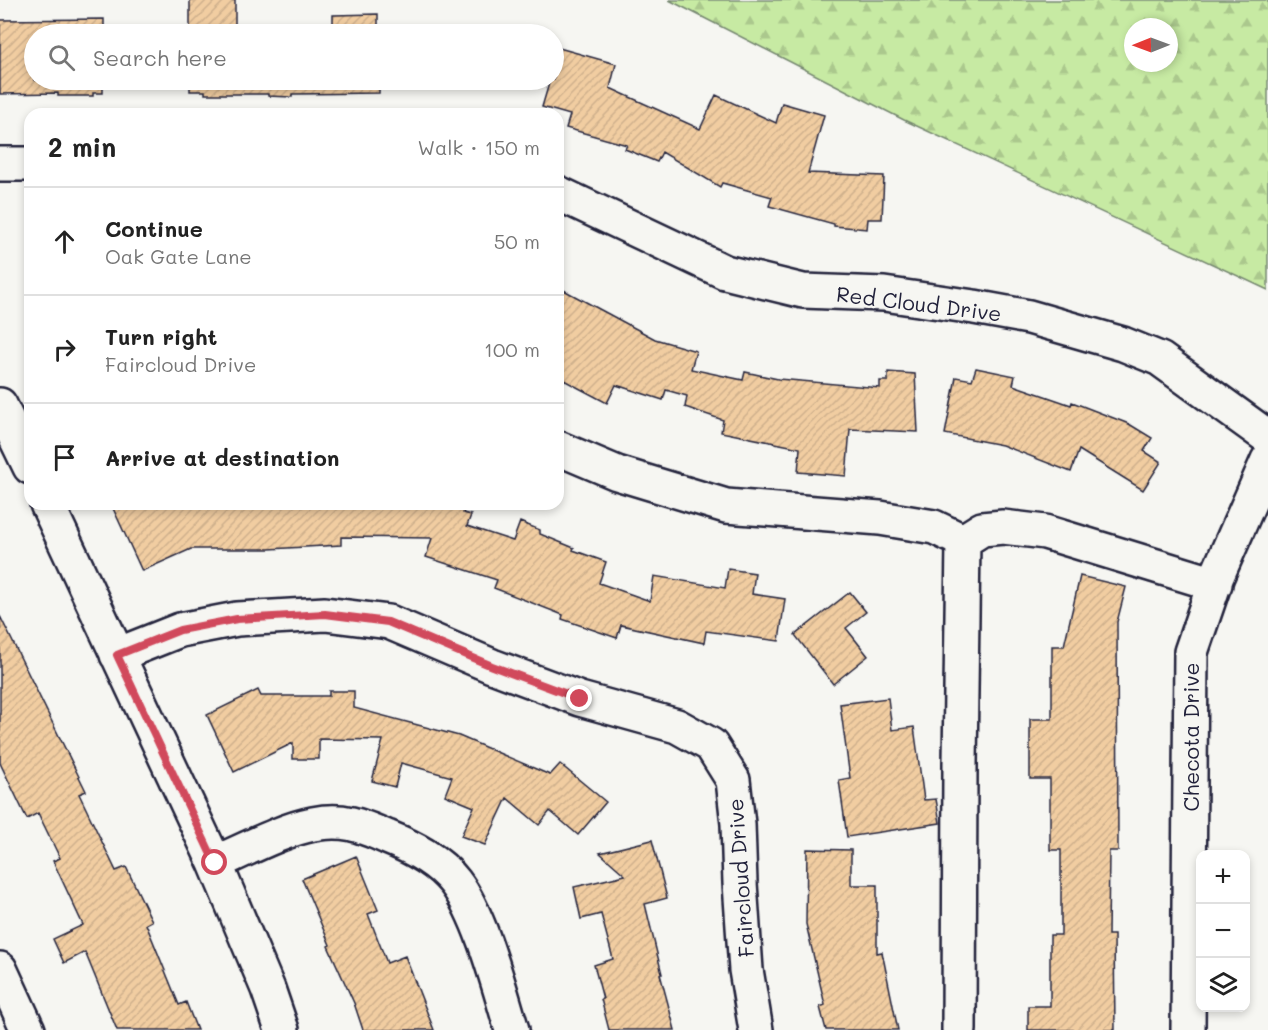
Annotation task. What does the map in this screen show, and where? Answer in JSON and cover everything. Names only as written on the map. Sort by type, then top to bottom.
[{"type":"street","points":[[0,164],[24,164]]},
{"type":"street","name":"Red Cloud Drive","points":[[564,196],[725,272],[803,291],[884,294],[974,306],[1029,317],[1123,344],[1160,359],[1268,437]]},
{"type":"street","points":[[0,405],[24,451]]},
{"type":"street","points":[[564,451],[617,473],[726,506],[879,518],[934,527],[963,541]]},
{"type":"street","name":"Checota Drive","points":[[1188,1030],[1191,652],[1215,584],[1268,460]]},
{"type":"street","points":[[50,510],[215,863],[268,989],[282,1030]]},
{"type":"street","points":[[963,541],[981,529],[1003,527],[1045,532],[1215,584]]},
{"type":"street","points":[[959,1030],[963,541]]},
{"type":"street","name":"Faircloud Drive","points":[[117,655],[180,630],[237,619],[325,614],[388,622],[492,666],[580,699],[677,726],[711,745],[733,780],[738,824],[746,970],[756,1030]]},
{"type":"street","points":[[215,863],[312,824],[333,822],[354,823],[408,846],[435,862],[455,882],[476,921],[512,1030]]},
{"type":"street","points":[[0,969],[28,1030]]},
{"type":"green space","points":[[669,0],[1268,0],[1268,290],[904,120]]},
{"type":"building","points":[[190,0],[235,0],[235,24],[190,24]]},
{"type":"building","points":[[378,14],[378,24],[333,24],[333,15]]},
{"type":"building","points":[[104,19],[104,24],[24,24],[24,90],[103,90],[103,93],[93,93],[93,96],[58,96],[58,93],[0,94],[0,20]]},
{"type":"building","points":[[564,49],[616,64],[610,88],[700,129],[716,95],[776,123],[782,103],[824,115],[808,173],[884,176],[882,219],[868,219],[867,229],[834,226],[834,224],[769,206],[772,197],[722,183],[720,187],[662,152],[657,162],[625,149],[627,145],[566,128],[570,115],[564,113],[564,108],[542,107],[547,90],[564,90]]},
{"type":"building","points":[[379,90],[379,93],[292,94],[292,97],[268,96],[268,94],[205,94],[205,91],[190,91]]},
{"type":"building","points":[[564,290],[655,339],[696,351],[691,369],[743,380],[745,372],[778,379],[880,388],[880,381],[888,381],[888,372],[915,374],[918,432],[850,429],[846,476],[798,472],[800,448],[721,432],[723,420],[685,407],[687,396],[666,390],[663,400],[616,385],[607,403],[564,380]]},
{"type":"building","points":[[976,368],[1015,376],[1013,385],[1071,405],[1072,402],[1129,424],[1152,438],[1144,451],[1161,462],[1143,490],[1079,450],[1071,472],[1002,445],[945,434],[956,377],[972,380]]},
{"type":"building","points":[[114,510],[464,510],[463,513],[471,515],[467,526],[513,541],[520,522],[540,530],[540,534],[574,548],[573,550],[606,562],[599,583],[650,601],[654,576],[725,588],[728,569],[755,573],[752,594],[785,599],[779,641],[706,631],[704,643],[621,625],[617,638],[562,619],[563,615],[494,588],[497,580],[426,557],[432,538],[341,537],[341,545],[269,549],[191,549],[142,571]]},
{"type":"building","points":[[1080,576],[1126,587],[1117,622],[1118,851],[1109,851],[1108,935],[1114,935],[1115,1030],[1028,1030],[1028,1006],[1050,1006],[1050,935],[1061,935],[1061,850],[1050,850],[1050,779],[1030,779],[1030,719],[1052,719],[1052,646],[1064,646]]},
{"type":"building","points":[[850,592],[866,612],[846,628],[868,656],[833,684],[795,635]]},
{"type":"building","points":[[0,616],[86,791],[79,794],[116,871],[126,867],[152,921],[146,924],[179,1005],[186,1002],[197,1030],[117,1030],[85,952],[64,963],[53,939],[83,925],[53,861],[60,858],[38,813],[27,819],[0,763]]},
{"type":"building","points":[[258,690],[261,696],[329,696],[329,691],[354,691],[354,708],[459,736],[550,775],[560,764],[606,802],[578,835],[550,811],[539,825],[507,798],[485,845],[461,836],[474,807],[445,795],[452,777],[401,763],[395,787],[372,781],[383,740],[319,739],[319,759],[293,759],[293,743],[234,772],[207,715]]},
{"type":"building","points":[[888,698],[892,730],[914,727],[924,800],[936,799],[940,823],[847,837],[839,780],[850,778],[840,704]]},
{"type":"building","points":[[652,840],[667,898],[645,904],[675,1030],[609,1030],[594,965],[613,959],[601,914],[581,919],[574,887],[625,875],[600,853]]},
{"type":"building","points":[[807,849],[851,850],[851,885],[877,885],[877,953],[882,952],[898,1030],[826,1030],[820,1007],[825,1005],[806,924]]},
{"type":"building","points":[[356,856],[378,910],[368,914],[387,963],[405,956],[434,1030],[363,1030],[302,879]]},
{"type":"route","points":[[215,863],[117,655],[180,630],[237,619],[325,614],[388,622],[492,666],[580,699]]}]
